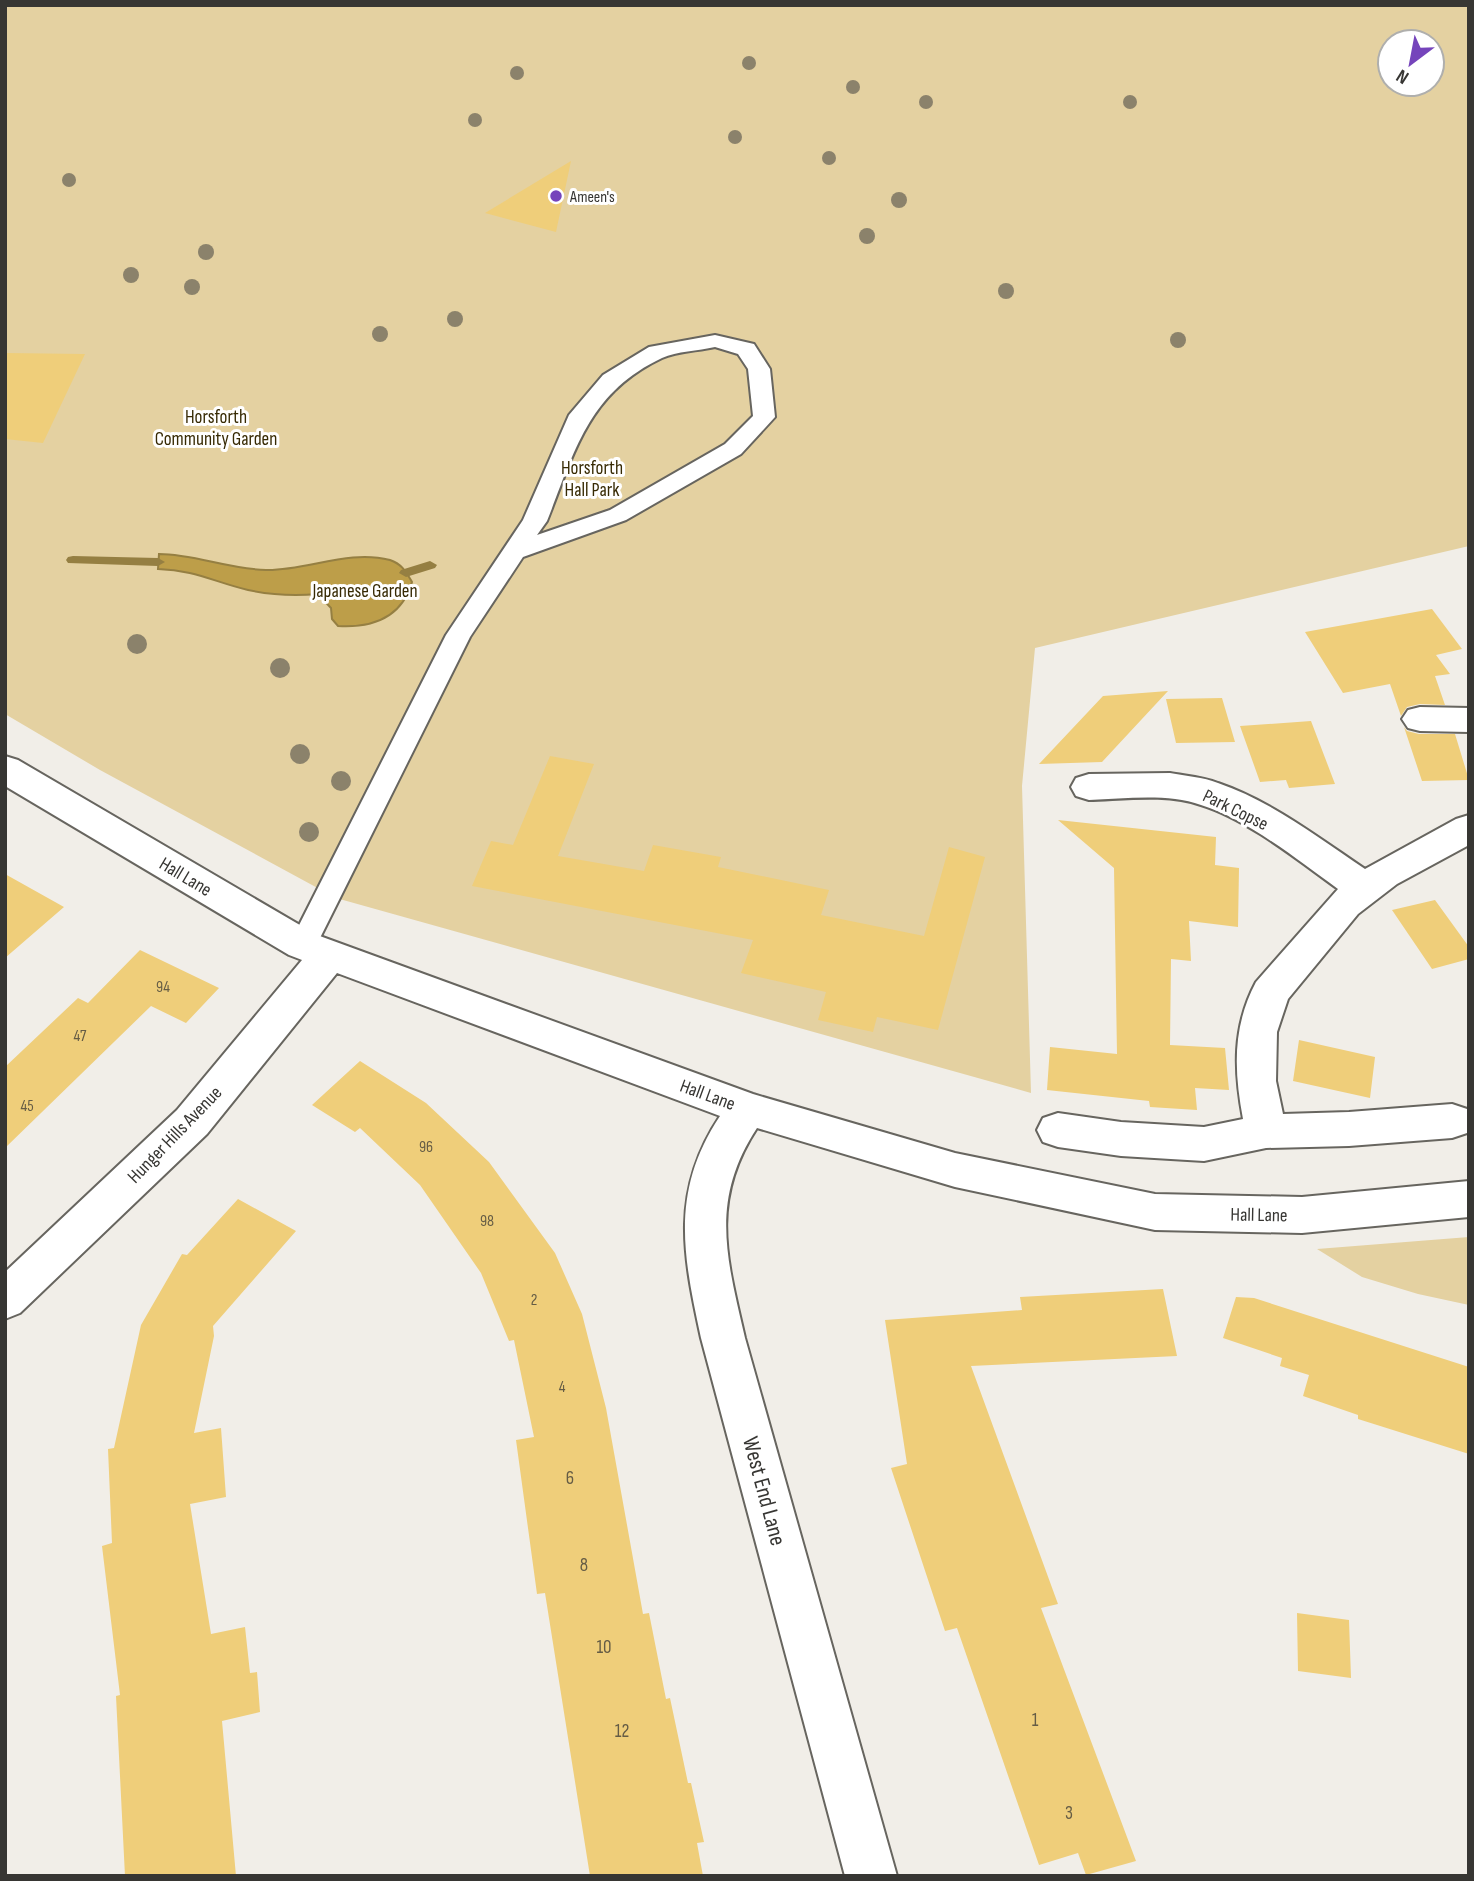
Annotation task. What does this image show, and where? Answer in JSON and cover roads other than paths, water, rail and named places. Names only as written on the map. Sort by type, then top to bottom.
[{"type":"street","points":[[1420,719],[1469,720]]},
{"type":"street","name":"Hall Lane","points":[[5,769],[316,950],[747,1109],[955,1170],[1155,1212],[1302,1215],[1469,1199]]},
{"type":"street","name":"Park Copse","points":[[1089,788],[1170,786],[1206,792],[1233,803],[1294,839],[1366,888]]},
{"type":"street","points":[[1266,1130],[1256,1081],[1257,1032],[1270,993],[1345,904],[1384,874],[1469,828]]},
{"type":"street","name":"Hunger Hills Avenue","points":[[5,1300],[192,1122],[316,950]]},
{"type":"street","name":"West End Lane","points":[[747,1109],[717,1159],[705,1196],[706,1262],[723,1338],[871,1876]]},
{"type":"street","points":[[1058,1130],[1121,1139],[1204,1144],[1266,1130],[1349,1129],[1452,1121]]},
{"type":"lane","points":[[316,950],[458,635],[513,552],[535,521],[577,420],[611,380],[657,352],[715,341],[746,349],[759,369],[764,416],[733,449],[618,515],[513,552]]},
{"type":"waterway","points":[[73,560],[158,562]]},
{"type":"waterway","points":[[406,573],[430,565]]},
{"type":"place","name":"Ameen's","points":[[556,196]]},
{"type":"park label","name":"Horsforth Community Garden","points":[[216,427]]},
{"type":"park label","name":"Horsforth Hall Park","points":[[592,478]]},
{"type":"park label","name":"Japanese Garden","points":[[365,590]]}]
